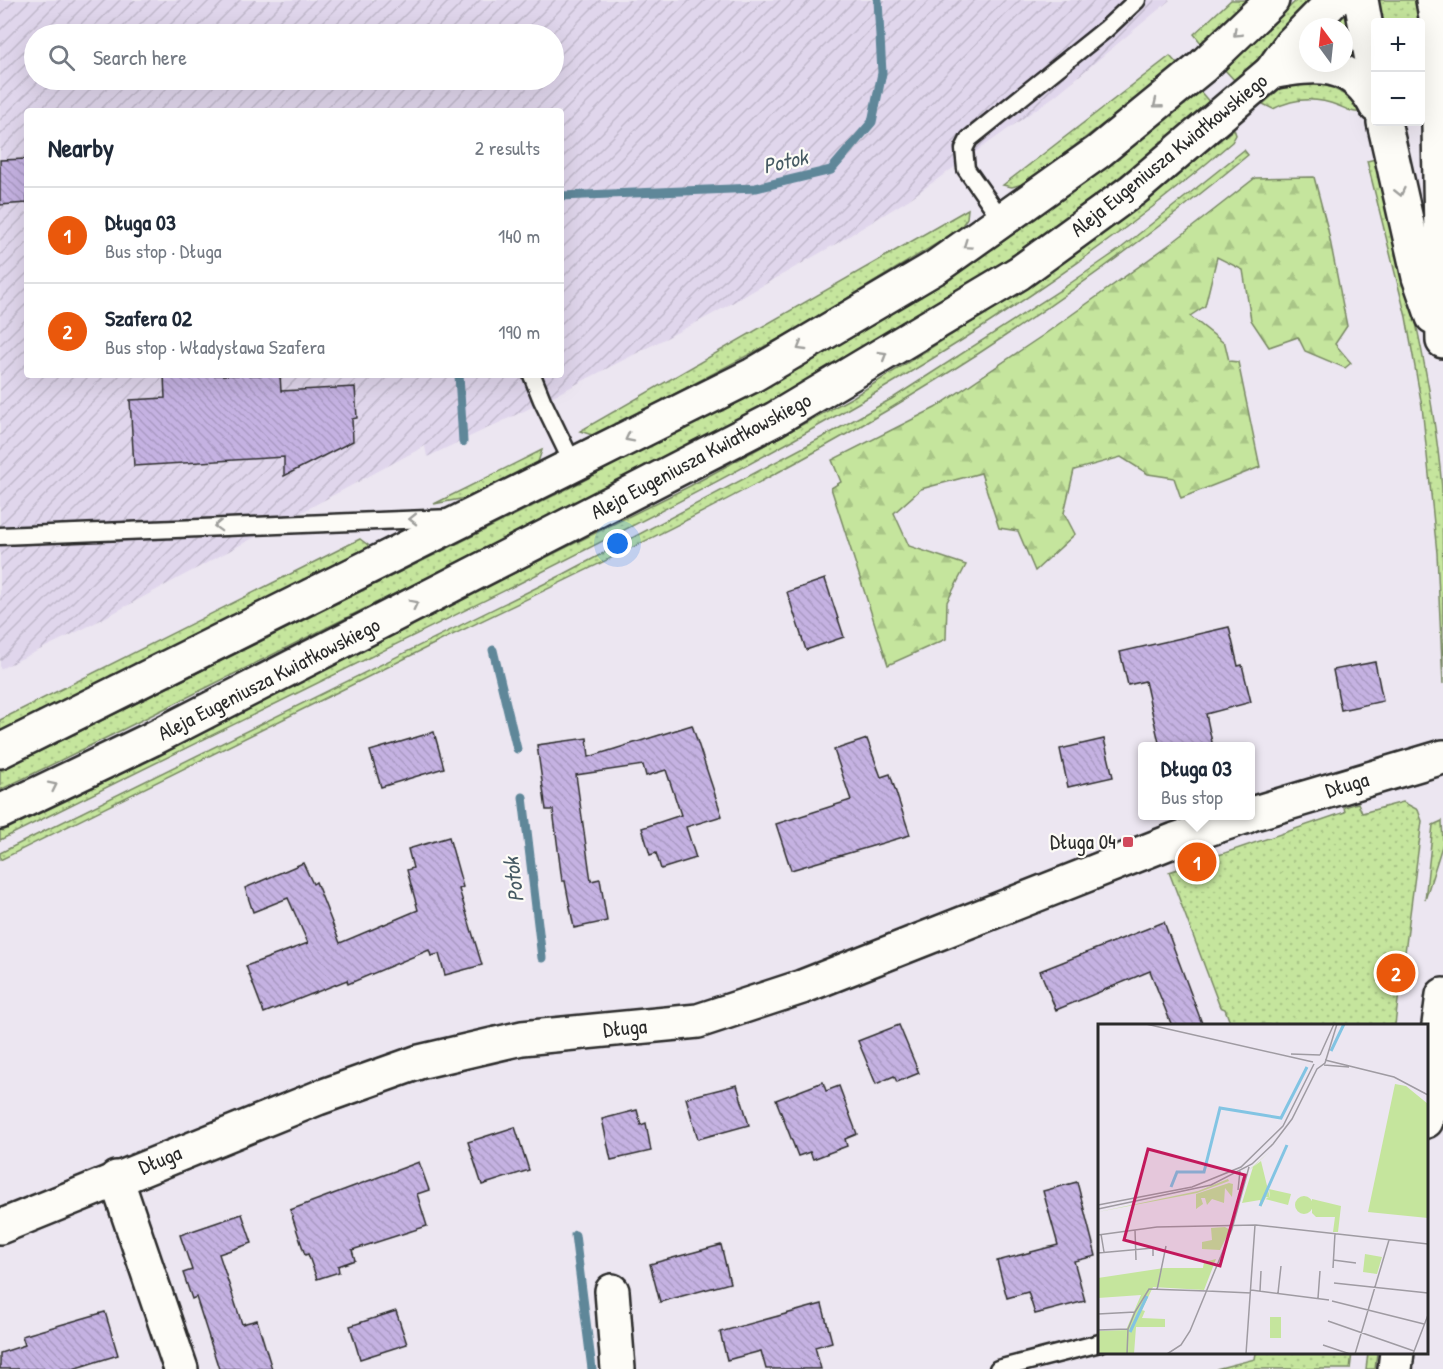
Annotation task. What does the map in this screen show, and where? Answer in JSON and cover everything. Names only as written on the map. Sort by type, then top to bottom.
[{"type":"street","points":[[0,751],[472,518],[753,375],[936,267],[1098,152],[1202,67],[1272,0]]},
{"type":"street","name":"Aleja Eugeniusza Kwiatkowskiego","points":[[0,812],[152,739],[776,419],[1019,273],[1133,190],[1271,72],[1291,44],[1334,0]]},
{"type":"street","points":[[1361,0],[1374,72]]},
{"type":"street","points":[[1433,0],[1442,33],[1439,126],[1443,341]]},
{"type":"street","points":[[1271,72],[1305,66],[1330,67],[1356,78],[1371,103]]},
{"type":"street","points":[[1383,126],[1419,277],[1443,347]]},
{"type":"street","name":"Długa","points":[[1255,813],[1443,757]]},
{"type":"street","name":"Długa","points":[[0,1227],[116,1178],[318,1098],[419,1062],[522,1038],[698,1021],[771,999],[1175,840],[1235,820]]},
{"type":"street","points":[[1428,1106],[1443,995]]},
{"type":"street","points":[[116,1178],[181,1369]]},
{"type":"street","points":[[612,1291],[618,1369]]},
{"type":"street","points":[[1395,1369],[1397,1354]]},
{"type":"lane","points":[[1002,220],[966,169],[964,149],[969,139],[1106,29],[1137,0]]},
{"type":"lane","points":[[533,378],[574,466]]},
{"type":"lane","points":[[0,536],[472,518]]},
{"type":"lane","points":[[998,1369],[1098,1344]]},
{"type":"shaded area","points":[[0,0],[1170,0],[1056,95],[908,200],[834,245],[711,315],[526,410],[427,457],[425,446],[91,625],[0,669]]},
{"type":"green space","points":[[1231,0],[1247,0],[1201,43],[1194,34]]},
{"type":"green space","points":[[1297,0],[1322,0],[1303,18],[1299,18],[1299,22],[1236,82],[1224,69]]},
{"type":"green space","points":[[1372,0],[1421,0],[1421,18],[1375,18]]},
{"type":"green space","points":[[1342,12],[1349,18],[1334,18]]},
{"type":"green space","points":[[1353,32],[1360,63],[1353,61]]},
{"type":"green space","points":[[1170,56],[1177,64],[1133,101],[1026,183],[1012,187],[1003,185]]},
{"type":"green space","points":[[1309,83],[1325,85],[1338,91],[1362,112],[1353,112],[1331,103],[1314,100],[1297,101],[1273,109],[1263,104],[1281,88]]},
{"type":"green space","points":[[1199,90],[1211,104],[1145,157],[1011,257],[880,340],[758,409],[634,474],[0,790],[0,771],[579,483],[851,338],[1003,241],[1135,143]]},
{"type":"green space","points":[[1234,129],[1236,135],[1232,142],[1150,209],[1066,271],[978,330],[889,385],[798,437],[612,536],[0,840],[0,829],[690,486],[853,397],[1046,275],[1118,223]]},
{"type":"green space","points":[[1244,150],[1248,155],[1200,194],[1053,304],[898,404],[796,463],[644,541],[0,860],[0,853],[564,574],[893,398],[1120,249]]},
{"type":"green space","points":[[1376,159],[1416,322],[1437,446],[1442,488],[1443,684],[1437,553],[1422,406],[1406,317],[1367,161]]},
{"type":"green space","points":[[1314,177],[1328,230],[1347,326],[1335,344],[1351,363],[1345,368],[1305,351],[1298,337],[1269,347],[1251,320],[1243,270],[1217,257],[1205,306],[1190,316],[1225,344],[1229,361],[1238,362],[1260,467],[1181,498],[1174,478],[1148,474],[1121,457],[1074,470],[1064,513],[1075,534],[1035,571],[1018,531],[999,528],[981,473],[921,489],[894,513],[909,546],[966,565],[947,602],[946,639],[888,665],[831,488],[841,482],[832,460],[935,408],[1042,336],[1173,242],[1255,178]]},
{"type":"green space","points":[[968,209],[967,218],[959,230],[797,329],[601,433],[592,435],[580,431]]},
{"type":"green space","points":[[542,450],[538,462],[532,468],[476,496],[434,504]]},
{"type":"green space","points":[[360,539],[368,545],[365,551],[0,733],[0,720]]},
{"type":"green space","points":[[1403,802],[1418,810],[1422,821],[1404,960],[1394,959],[1391,983],[1400,984],[1395,1024],[1231,1024],[1225,1009],[1220,1007],[1169,872],[1345,812],[1344,807],[1358,803],[1362,813]]},
{"type":"green space","points":[[1442,821],[1443,843],[1425,900],[1433,825]]},
{"type":"green space","points":[[1256,1354],[1352,1354],[1350,1369],[1216,1369],[1255,1359]]},
{"type":"green space","points":[[1368,1354],[1377,1354],[1375,1369],[1366,1369]]},
{"type":"building","points":[[24,159],[24,203],[0,205],[0,160]]},
{"type":"building","points":[[164,378],[280,378],[281,391],[355,387],[357,418],[352,419],[353,441],[284,476],[284,457],[134,466],[130,400],[165,398]]},
{"type":"building","points":[[825,579],[844,637],[806,650],[787,592]]},
{"type":"building","points":[[1229,627],[1238,666],[1242,665],[1251,702],[1206,714],[1212,742],[1159,742],[1145,681],[1128,685],[1120,652]]},
{"type":"building","points":[[1375,662],[1383,701],[1341,710],[1333,670]]},
{"type":"building","points":[[692,725],[722,816],[686,827],[696,858],[661,869],[656,853],[650,855],[642,828],[681,815],[666,770],[646,776],[643,765],[576,775],[591,881],[600,879],[607,921],[574,928],[565,881],[562,881],[553,810],[546,810],[537,745],[587,738],[589,757]]},
{"type":"building","points":[[434,732],[444,768],[381,787],[370,751]]},
{"type":"building","points":[[867,739],[881,777],[890,774],[910,835],[791,870],[776,824],[851,800],[834,750]]},
{"type":"building","points":[[1104,739],[1113,777],[1068,787],[1060,749]]},
{"type":"building","points":[[449,837],[463,887],[459,889],[482,965],[445,975],[439,954],[431,956],[429,950],[348,984],[347,980],[264,1013],[246,966],[308,943],[288,898],[253,912],[245,888],[303,863],[313,884],[316,882],[340,943],[418,910],[407,870],[413,868],[408,849]]},
{"type":"building","points":[[1164,922],[1202,1024],[1171,1024],[1150,971],[1056,1010],[1040,971]]},
{"type":"building","points":[[899,1025],[919,1073],[897,1082],[894,1076],[876,1084],[858,1041]]},
{"type":"building","points":[[823,1082],[826,1091],[839,1086],[857,1134],[845,1139],[847,1146],[813,1159],[810,1152],[798,1156],[776,1100]]},
{"type":"building","points":[[737,1085],[749,1125],[698,1139],[686,1098]]},
{"type":"building","points":[[637,1110],[641,1125],[646,1123],[651,1151],[611,1160],[602,1119]]},
{"type":"building","points":[[515,1127],[529,1170],[482,1185],[468,1142]]},
{"type":"building","points":[[419,1162],[429,1190],[417,1194],[427,1226],[352,1250],[355,1260],[338,1266],[339,1272],[317,1279],[308,1254],[305,1255],[290,1210]]},
{"type":"building","points":[[1077,1182],[1096,1256],[1074,1261],[1085,1301],[1035,1314],[1028,1292],[1007,1298],[997,1261],[1058,1245],[1043,1191]]},
{"type":"building","points":[[242,1214],[252,1243],[219,1254],[242,1324],[257,1320],[272,1369],[219,1369],[196,1297],[192,1299],[183,1273],[192,1270],[180,1235]]},
{"type":"building","points":[[721,1245],[730,1283],[660,1302],[650,1264]]},
{"type":"building","points":[[822,1304],[832,1342],[815,1347],[821,1369],[766,1369],[761,1351],[727,1360],[720,1332]]},
{"type":"building","points":[[396,1311],[407,1344],[360,1359],[350,1326]]},
{"type":"building","points":[[105,1312],[118,1355],[73,1369],[0,1369],[0,1353],[25,1345],[22,1336]]},
{"type":"waterway","name":"Potok","points":[[564,196],[756,188],[831,170],[872,122],[882,73],[878,0]]},
{"type":"waterway","name":"Potok","points":[[459,378],[463,442]]},
{"type":"waterway","name":"Potok","points":[[493,650],[517,749]]},
{"type":"waterway","name":"Potok","points":[[523,797],[542,958]]},
{"type":"waterway","name":"Potok","points":[[575,1235],[592,1369]]},
{"type":"place","name":"Długa 04","points":[[1128,842]]},
{"type":"place","name":"Długa 03","points":[[1197,862]]},
{"type":"place","name":"Szafera 02","points":[[1396,973]]}]
